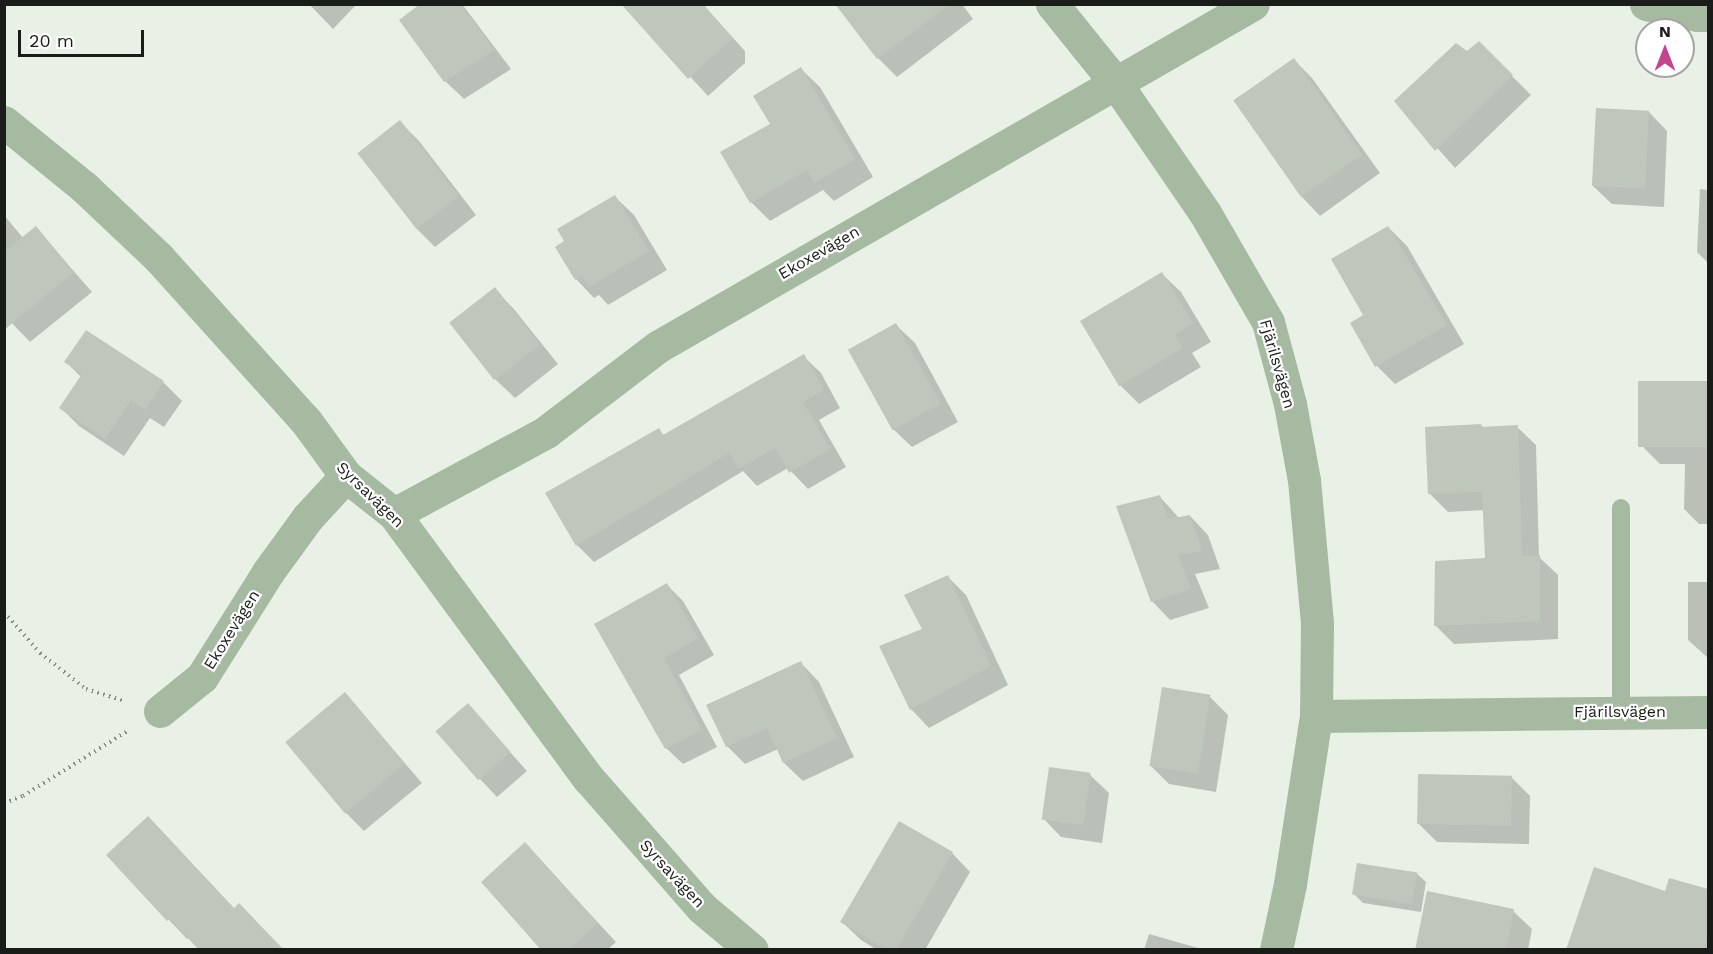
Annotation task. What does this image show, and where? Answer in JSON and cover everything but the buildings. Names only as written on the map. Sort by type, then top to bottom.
[{"type":"street","name":"Fjärilsvägen","points":[[1052,4],[1115,82],[1205,213],[1268,322],[1290,404],[1304,480],[1317,623],[1316,716],[1290,884],[1276,950]]},
{"type":"street","name":"Ekoxevägen","points":[[394,514],[546,432],[659,346],[1253,4]]},
{"type":"street","points":[[1646,4],[1697,15],[1708,15]]},
{"type":"street","name":"Syrsavägen","points":[[4,122],[84,187],[159,258],[306,421],[346,476],[394,514],[596,787],[702,908],[752,950]]},
{"type":"street","name":"Ekoxevägen","points":[[160,711],[202,677],[268,572],[308,517],[346,476]]},
{"type":"street","name":"Fjärilsvägen","points":[[1316,716],[1708,712]]},
{"type":"lane","points":[[1621,508],[1621,712]]},
{"type":"path","points":[[4,612],[40,653],[86,689],[160,711]]},
{"type":"path","points":[[4,803],[23,796],[160,711]]}]
